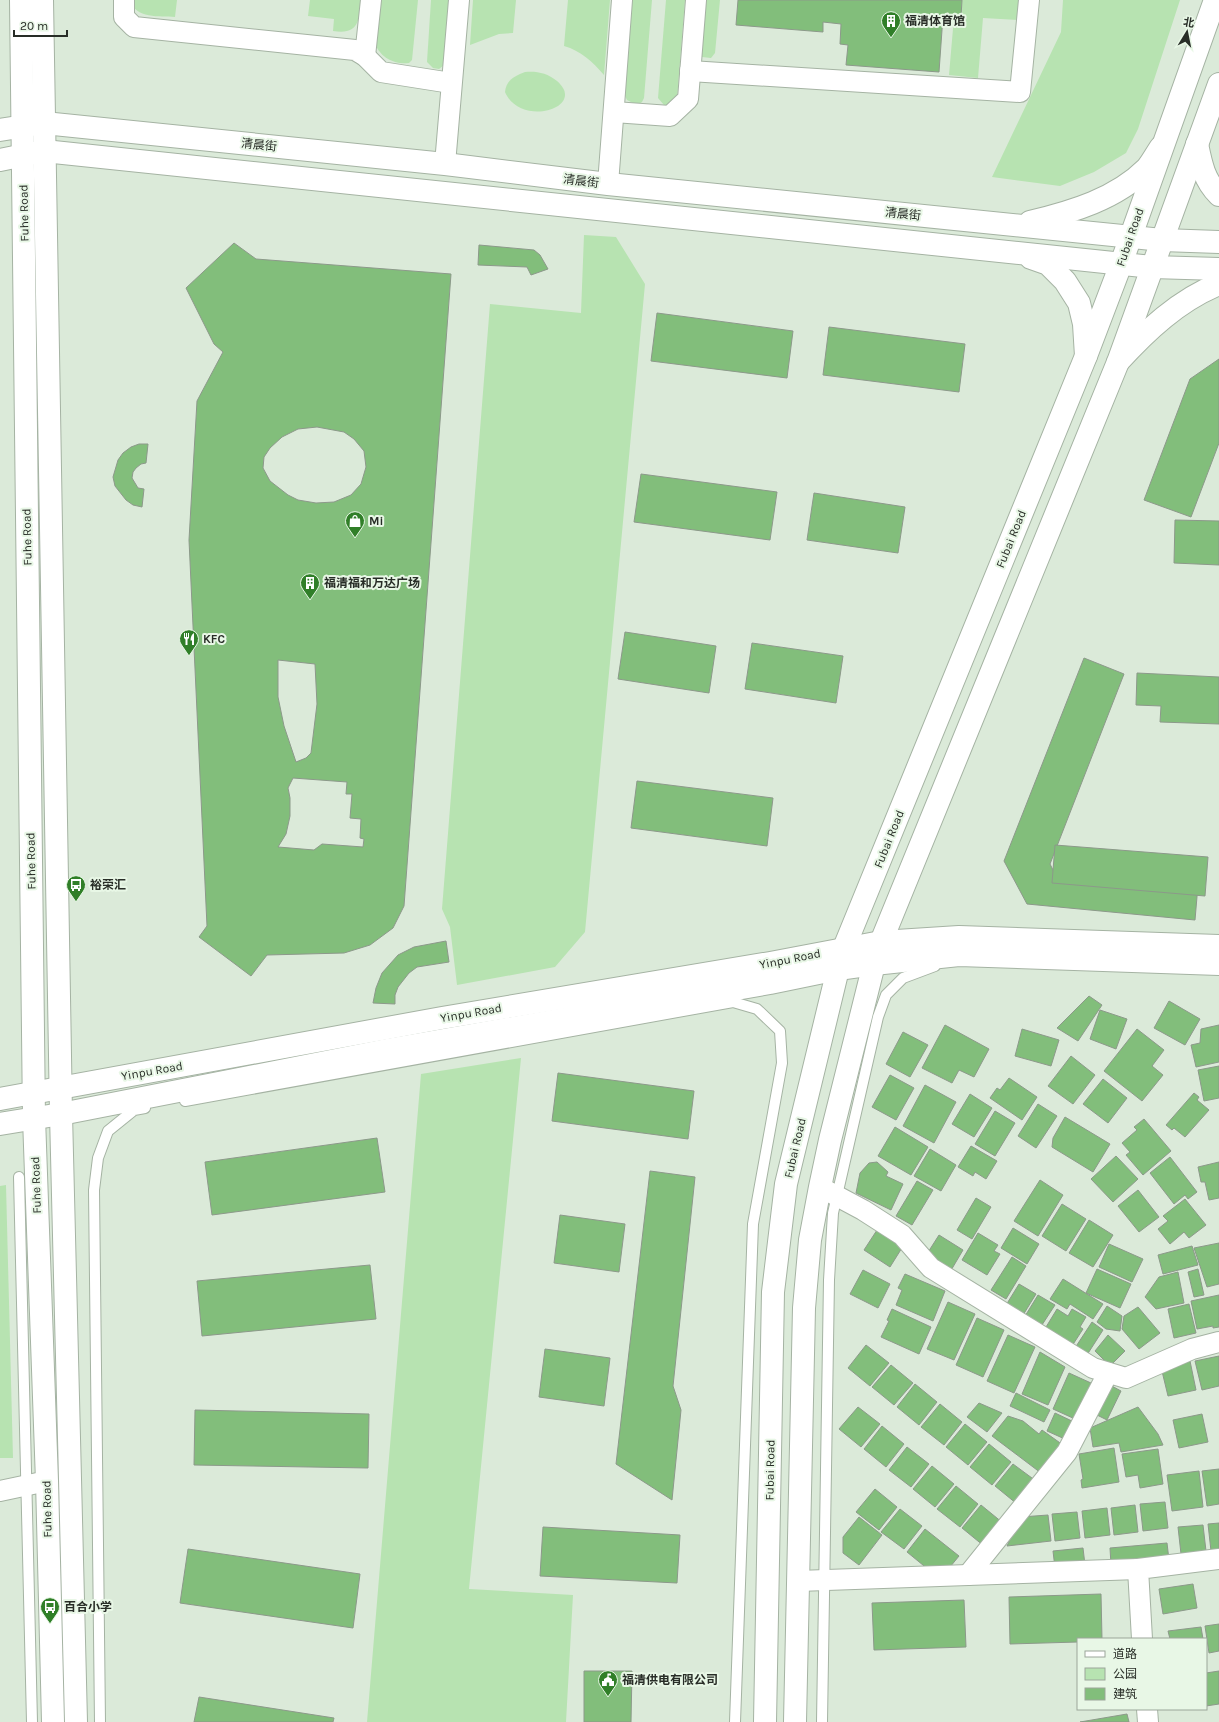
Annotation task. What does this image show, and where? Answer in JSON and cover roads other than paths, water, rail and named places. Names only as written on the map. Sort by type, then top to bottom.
[{"type":"street","name":"Fuhe Road","points":[[21,0],[34,1093],[37,1483],[53,1722]]},
{"type":"street","name":"Fuhe Road","points":[[42,0],[61,1114],[76,1722]]},
{"type":"street","points":[[124,0],[124,17],[134,27],[355,50],[365,56],[381,72],[452,83]]},
{"type":"street","points":[[365,56],[371,0]]},
{"type":"street","points":[[445,164],[459,0]]},
{"type":"street","points":[[608,184],[622,0]]},
{"type":"street","points":[[614,112],[670,116],[688,99],[696,0]]},
{"type":"street","points":[[690,71],[1020,92],[1028,0]]},
{"type":"street","name":"Fubai Road","points":[[765,1722],[773,1292],[786,1184],[838,969],[844,948],[1086,356],[1121,264],[1215,0]]},
{"type":"street","points":[[794,1722],[804,1308],[810,1240],[828,1192],[830,1140],[874,964],[881,942],[1118,362],[1219,84]]},
{"type":"street","name":"清晨街","points":[[0,130],[23,125],[44,123],[445,164],[608,184],[1017,226],[1162,240],[1219,242]]},
{"type":"street","points":[[1197,144],[1202,169],[1213,189],[1219,195]]},
{"type":"street","points":[[1017,226],[1088,205],[1124,187],[1147,167],[1163,145]]},
{"type":"street","points":[[0,160],[44,151],[1121,264],[1152,267],[1219,269]]},
{"type":"street","points":[[1017,253],[1048,264],[1065,281],[1079,303],[1084,324],[1086,356]]},
{"type":"street","points":[[1118,362],[1142,335],[1202,291],[1219,284]]},
{"type":"street","name":"Yinpu Road","points":[[0,1099],[442,1018],[770,963],[881,942],[959,937],[1219,946]]},
{"type":"street","name":"Yinpu Road","points":[[0,1124],[61,1114],[387,1050],[770,983],[838,969],[874,964],[959,955],[1219,964]]},
{"type":"street","points":[[828,1192],[863,1210],[902,1235],[931,1268],[1093,1368],[1126,1378],[1192,1348],[1219,1342]]},
{"type":"street","points":[[968,1575],[1067,1452],[1108,1373]]},
{"type":"street","points":[[0,1491],[37,1483]]},
{"type":"street","points":[[798,1581],[1138,1570],[1219,1559]]},
{"type":"street","points":[[1138,1570],[1142,1638]]},
{"type":"street","points":[[1147,1710],[1148,1722]]},
{"type":"lane","points":[[822,1722],[829,1280],[833,1212],[828,1192],[878,1017],[886,995],[903,978],[931,967],[960,964],[1219,974]]},
{"type":"lane","points":[[173,1103],[733,1002],[757,1009],[780,1031],[782,1063],[753,1224],[736,1722]]},
{"type":"lane","points":[[100,1722],[94,1190],[98,1158],[108,1131],[134,1110],[158,1106]]},
{"type":"lane","points":[[19,1177],[37,1483],[32,1722]]},
{"type":"place","name":"福清体育馆","points":[[891,38]]},
{"type":"place","name":"Mi","points":[[355,538]]},
{"type":"place","name":"福清福和万达广场","points":[[310,600]]},
{"type":"place","name":"KFC","points":[[189,656]]},
{"type":"place","name":"裕荣汇","points":[[76,902]]},
{"type":"place","name":"百合小学","points":[[50,1624]]},
{"type":"place","name":"福清供电有限公司","points":[[608,1697]]}]
